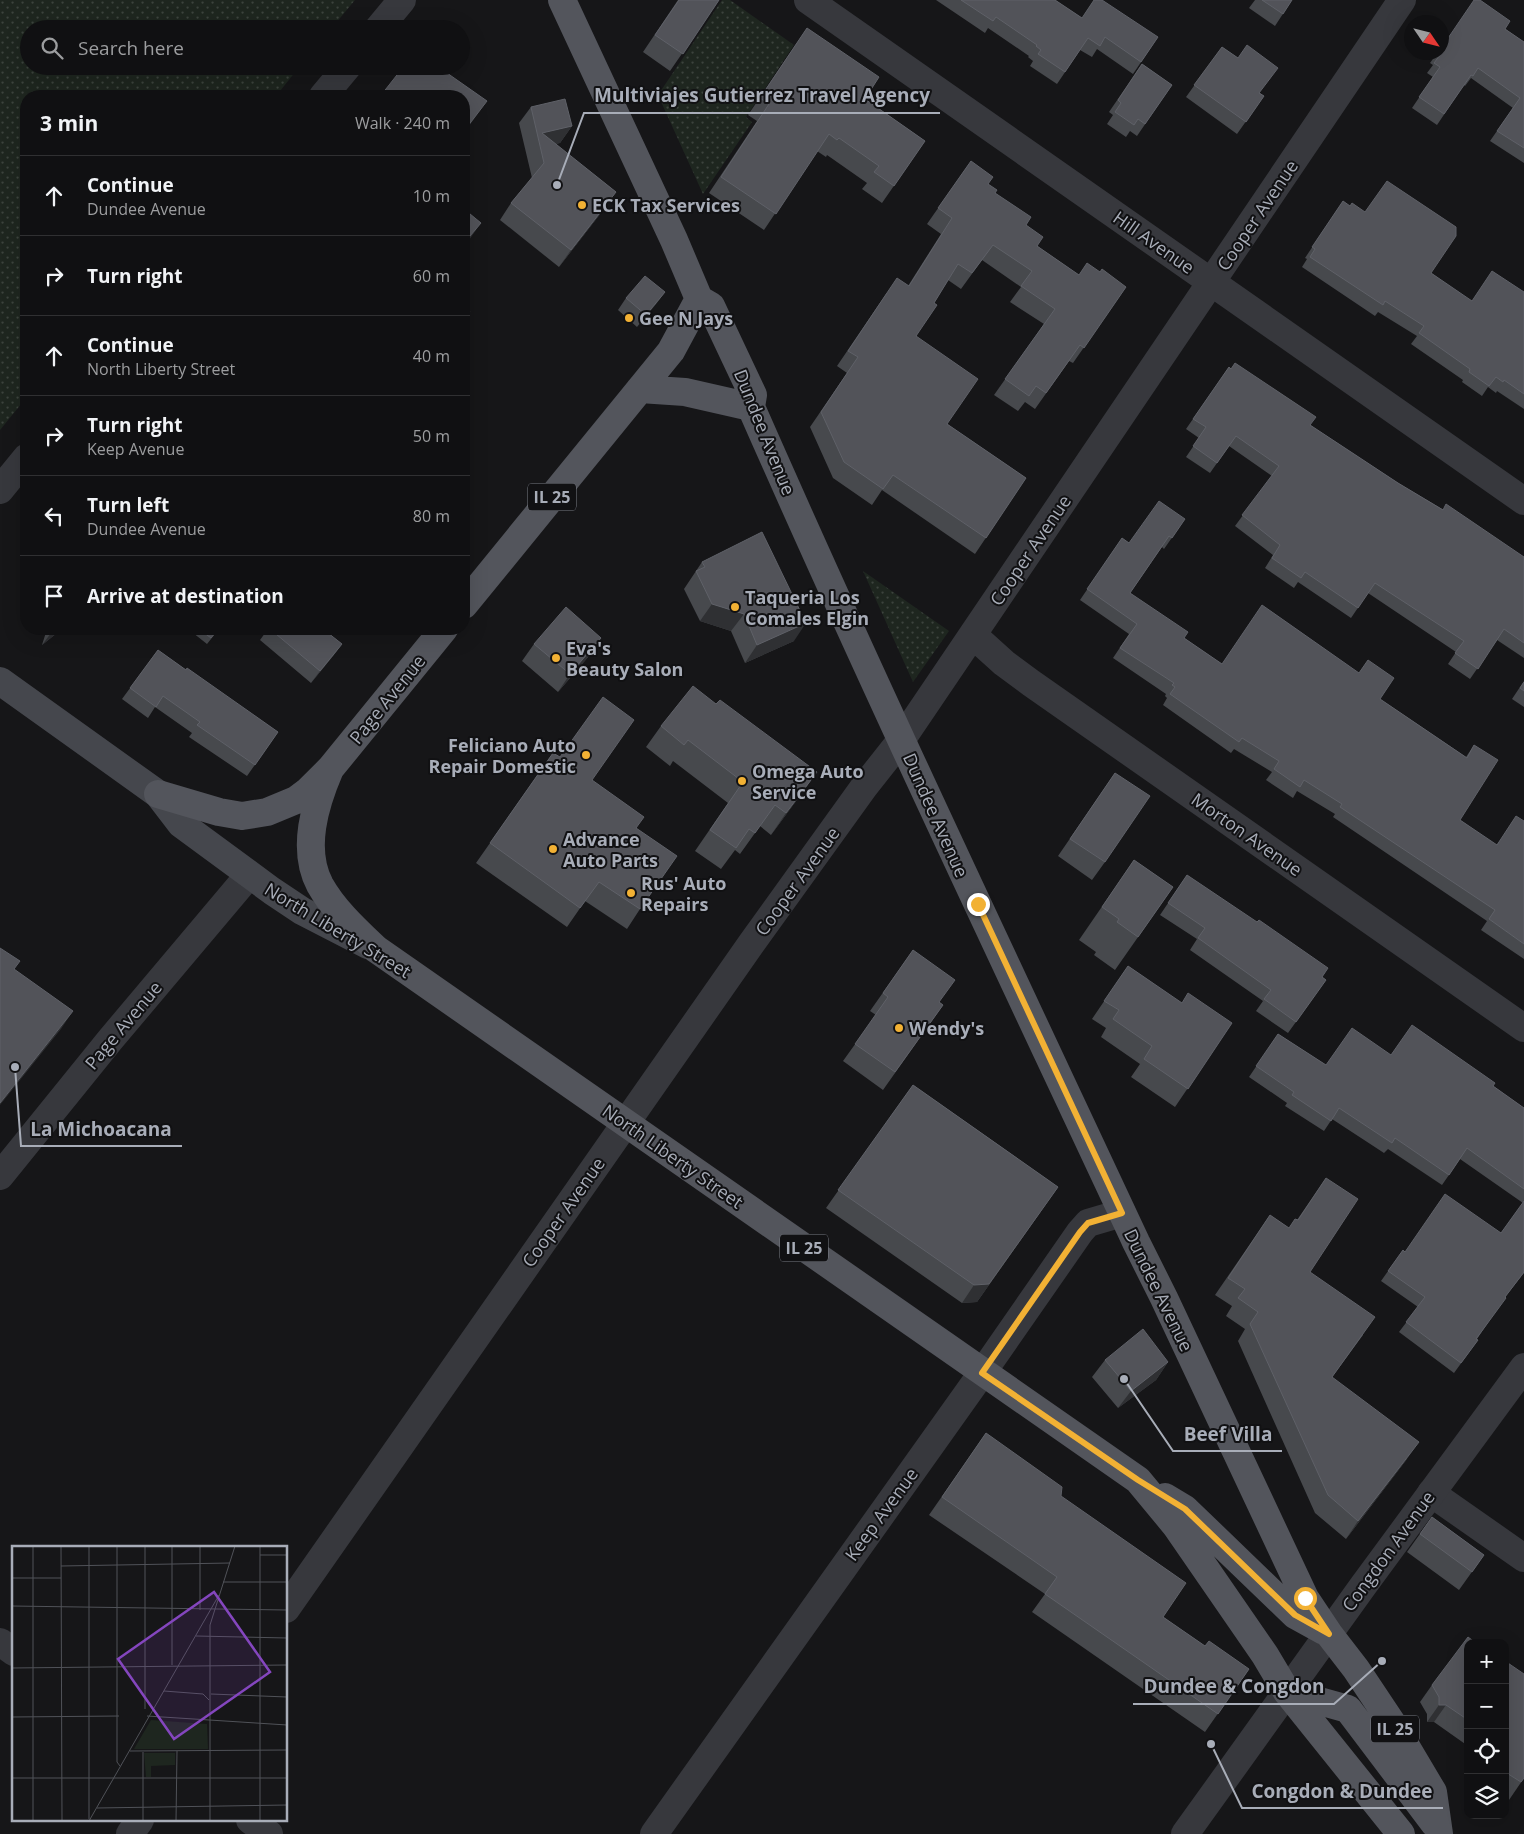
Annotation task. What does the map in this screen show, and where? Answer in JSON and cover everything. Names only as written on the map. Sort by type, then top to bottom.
[{"type":"main road","name":"Dundee Avenue","points":[[562,0],[670,231],[699,299],[711,306],[753,395],[751,407],[799,516],[1122,1213],[1305,1598],[1329,1634],[1356,1668],[1392,1723],[1433,1792],[1439,1832]]},
{"type":"main road","points":[[640,389],[671,351],[699,299]]},
{"type":"main road","points":[[640,389],[685,392],[751,407]]},
{"type":"main road","name":"IL 25","points":[[470,598],[640,389]]},
{"type":"main road","name":"Page Avenue","points":[[330,769],[439,635]]},
{"type":"main road","name":"North Liberty Street","points":[[0,681],[158,794],[181,824],[249,875],[302,910],[376,949],[1138,1480],[1176,1526],[1265,1655],[1288,1692]]},
{"type":"main road","points":[[158,794],[219,812],[242,816],[252,815],[267,812],[296,800],[330,769]]},
{"type":"main road","points":[[330,769],[318,797],[312,828],[312,857],[316,876],[324,891],[344,917],[376,949]]},
{"type":"main road","points":[[1138,1480],[1185,1509],[1295,1615],[1329,1634]]},
{"type":"main road","points":[[1288,1692],[1348,1709],[1439,1832]]},
{"type":"main road","name":"IL 25","points":[[1288,1692],[1401,1834]]},
{"type":"street","points":[[385,20],[402,0]]},
{"type":"street","name":"Hill Avenue","points":[[808,0],[1524,501]]},
{"type":"street","name":"Cooper Avenue","points":[[288,1606],[625,1123],[864,787],[902,739],[1402,0]]},
{"type":"street","points":[[328,90],[340,75]]},
{"type":"street","points":[[0,490],[20,465]]},
{"type":"street","name":"Morton Avenue","points":[[973,635],[1004,663],[1031,683],[1524,1028]]},
{"type":"street","name":"Page Avenue","points":[[0,1176],[116,1032],[249,875]]},
{"type":"street","name":"Keep Avenue","points":[[654,1834],[1080,1232],[1088,1223],[1122,1213]]},
{"type":"street","name":"Congdon Avenue","points":[[1185,1834],[1524,1367]]},
{"type":"street","points":[[1431,1493],[1524,1558]]},
{"type":"street","points":[[0,1642],[12,1651]]},
{"type":"street","points":[[130,1834],[139,1822]]},
{"type":"street","points":[[253,1822],[270,1834]]},
{"type":"shaded area","points":[[0,0],[355,0],[338,20],[20,20],[20,75],[293,75],[281,90],[20,90],[20,405],[0,430]]},
{"type":"shaded area","points":[[722,0],[730,0],[794,45],[746,117],[752,122],[703,194],[658,95]]},
{"type":"shaded area","points":[[863,571],[949,631],[913,682]]},
{"type":"building","points":[[679,0],[719,0],[683,54],[655,35]]},
{"type":"building","points":[[961,0],[1055,0],[1082,18],[1094,0],[1102,0],[1158,37],[1141,62],[1105,37],[1100,46],[1088,38],[1065,72],[1038,54],[1041,50],[1037,45],[996,17],[993,21]]},
{"type":"building","points":[[1262,0],[1292,0],[1283,14]]},
{"type":"building","points":[[1474,0],[1480,0],[1510,21],[1505,29],[1524,42],[1524,148],[1497,131],[1520,98],[1478,68],[1444,114],[1419,97],[1440,67],[1434,63],[1436,60],[1449,60],[1449,37]]},
{"type":"building","points":[[807,28],[879,77],[865,99],[925,141],[894,186],[874,172],[879,166],[839,138],[837,140],[829,134],[776,214],[721,177],[769,104],[760,98]]},
{"type":"building","points":[[1247,45],[1278,68],[1259,93],[1264,96],[1246,122],[1194,85],[1222,47],[1238,58]]},
{"type":"building","points":[[1142,64],[1172,85],[1145,124],[1138,119],[1134,125],[1115,112],[1121,103],[1118,100]]},
{"type":"building","points":[[397,75],[450,75],[487,101],[470,123],[470,90],[385,90]]},
{"type":"building","points":[[565,99],[572,126],[542,133],[616,192],[571,250],[511,203],[544,163],[531,107]]},
{"type":"building","points":[[971,161],[993,177],[988,184],[997,190],[995,193],[1031,217],[1026,225],[1043,237],[1037,246],[1079,275],[1087,263],[1100,272],[1102,269],[1126,287],[1084,348],[1080,345],[1046,393],[1036,386],[1029,396],[1005,379],[1055,309],[1021,286],[1032,271],[993,245],[972,273],[958,264],[934,303],[937,305],[916,336],[978,379],[947,424],[1026,478],[986,538],[893,475],[883,489],[844,462],[821,412],[858,357],[848,351],[897,278],[909,286],[952,218],[938,208]]},
{"type":"building","points":[[1387,181],[1456,227],[1456,236],[1431,273],[1472,301],[1492,271],[1524,292],[1524,394],[1504,380],[1503,382],[1496,377],[1489,386],[1469,372],[1470,369],[1419,333],[1424,326],[1385,301],[1383,305],[1310,257],[1315,249],[1312,247],[1343,201],[1350,206],[1352,203],[1365,212]]},
{"type":"building","points":[[470,214],[481,223],[470,236]]},
{"type":"building","points":[[645,276],[665,292],[646,315],[626,298]]},
{"type":"building","points":[[1235,363],[1316,417],[1310,425],[1443,510],[1446,504],[1524,557],[1524,643],[1504,629],[1478,669],[1455,653],[1464,641],[1375,583],[1358,608],[1305,572],[1301,578],[1272,558],[1280,545],[1242,515],[1279,466],[1236,436],[1217,463],[1193,446],[1206,427],[1193,419],[1229,367],[1231,369]]},
{"type":"building","points":[[1159,501],[1185,519],[1172,538],[1169,536],[1130,593],[1188,632],[1184,638],[1222,664],[1262,605],[1359,673],[1368,660],[1394,678],[1380,699],[1467,758],[1474,745],[1498,760],[1460,820],[1497,845],[1516,816],[1524,821],[1524,944],[1489,919],[1495,910],[1340,807],[1342,804],[1304,780],[1300,787],[1274,769],[1279,761],[1242,738],[1239,742],[1170,694],[1175,687],[1172,685],[1174,683],[1120,648],[1137,624],[1087,589],[1122,538],[1129,543]]},
{"type":"building","name":"Taqueria Los Comales Elgin","points":[[762,532],[806,623],[757,645],[744,614],[712,604],[696,571],[705,567],[702,562]]},
{"type":"building","points":[[566,607],[601,638],[570,674],[534,644]]},
{"type":"building","points":[[277,635],[331,635],[342,644],[320,671]]},
{"type":"building","points":[[158,650],[278,732],[255,765],[197,725],[200,722],[163,696],[156,707],[130,688]]},
{"type":"building","points":[[1524,682],[1524,691],[1520,688]]},
{"type":"building","points":[[693,686],[716,704],[720,700],[817,772],[786,813],[775,805],[755,833],[749,829],[736,848],[710,830],[743,782],[688,740],[684,745],[661,726]]},
{"type":"building","points":[[603,697],[634,720],[592,780],[644,817],[636,828],[677,856],[640,909],[599,882],[580,908],[490,843],[553,753],[560,757]]},
{"type":"building","points":[[1115,773],[1150,796],[1105,862],[1070,839]]},
{"type":"building","points":[[1134,860],[1173,887],[1138,937],[1117,922],[1119,919],[1102,907]]},
{"type":"building","points":[[1187,875],[1257,922],[1259,920],[1328,968],[1322,977],[1326,980],[1296,1022],[1264,999],[1271,990],[1198,938],[1205,928],[1168,903]]},
{"type":"building","points":[[0,948],[20,961],[14,969],[73,1011],[0,1103]]},
{"type":"building","name":"Wendy's","points":[[913,950],[955,980],[939,1002],[943,1005],[895,1072],[855,1044],[888,997],[883,993]]},
{"type":"building","points":[[1128,966],[1182,1003],[1188,993],[1232,1023],[1188,1089],[1144,1059],[1152,1046],[1113,1019],[1119,1010],[1104,1001]]},
{"type":"building","points":[[1412,1025],[1495,1083],[1493,1086],[1524,1108],[1524,1189],[1467,1148],[1449,1175],[1395,1138],[1392,1143],[1339,1108],[1331,1121],[1292,1095],[1294,1092],[1256,1066],[1278,1034],[1326,1065],[1352,1028],[1391,1055]]},
{"type":"building","points":[[913,1085],[1058,1187],[989,1284],[974,1285],[838,1190]]},
{"type":"building","points":[[1326,1178],[1358,1199],[1310,1272],[1375,1317],[1332,1377],[1419,1442],[1358,1521],[1328,1495],[1250,1324],[1258,1312],[1238,1298],[1245,1289],[1228,1278],[1270,1215],[1289,1228],[1295,1219],[1298,1220]]},
{"type":"building","points":[[1445,1194],[1501,1233],[1524,1201],[1524,1272],[1461,1363],[1406,1322],[1425,1297],[1388,1271],[1403,1250],[1405,1252]]},
{"type":"building","points":[[1143,1329],[1168,1362],[1131,1391],[1105,1360]]},
{"type":"building","points":[[986,1433],[1062,1487],[1061,1496],[1186,1583],[1163,1617],[1205,1646],[1209,1641],[1249,1669],[1218,1714],[1045,1594],[1057,1577],[942,1497]]},
{"type":"building","points":[[1432,1517],[1484,1555],[1472,1572],[1420,1534]]},
{"type":"building","points":[[1464,1642],[1464,1717],[1446,1705],[1439,1705],[1439,1697],[1432,1685]]},
{"type":"building","points":[[1509,1664],[1524,1674],[1524,1778],[1521,1782],[1509,1774]]},
{"type":"place","name":"Multiviajes Gutierrez Travel Agency","points":[[557,185]]},
{"type":"place","name":"ECK Tax Services","points":[[582,205]]},
{"type":"place","name":"Gee N Jays","points":[[629,318]]},
{"type":"place","name":"Taqueria Los Comales Elgin","points":[[735,607]]},
{"type":"place","name":"Eva's Beauty Salon","points":[[556,658]]},
{"type":"place","name":"Feliciano Auto Repair Domestic","points":[[586,755]]},
{"type":"place","name":"Omega Auto Service","points":[[742,781]]},
{"type":"place","name":"Advance Auto Parts","points":[[553,849]]},
{"type":"place","name":"Rus' Auto Repairs","points":[[631,893]]},
{"type":"place","name":"Wendy's","points":[[899,1028]]},
{"type":"place","name":"La Michoacana","points":[[15,1067]]},
{"type":"place","name":"Beef Villa","points":[[1124,1379]]},
{"type":"place","name":"Dundee & Congdon","points":[[1382,1661]]},
{"type":"place","name":"Congdon & Dundee","points":[[1211,1744]]},
{"type":"route","points":[[978,904],[1122,1213],[1088,1223],[1080,1232],[982,1373],[1138,1480],[1185,1509],[1295,1615],[1329,1634],[1305,1598]]}]
